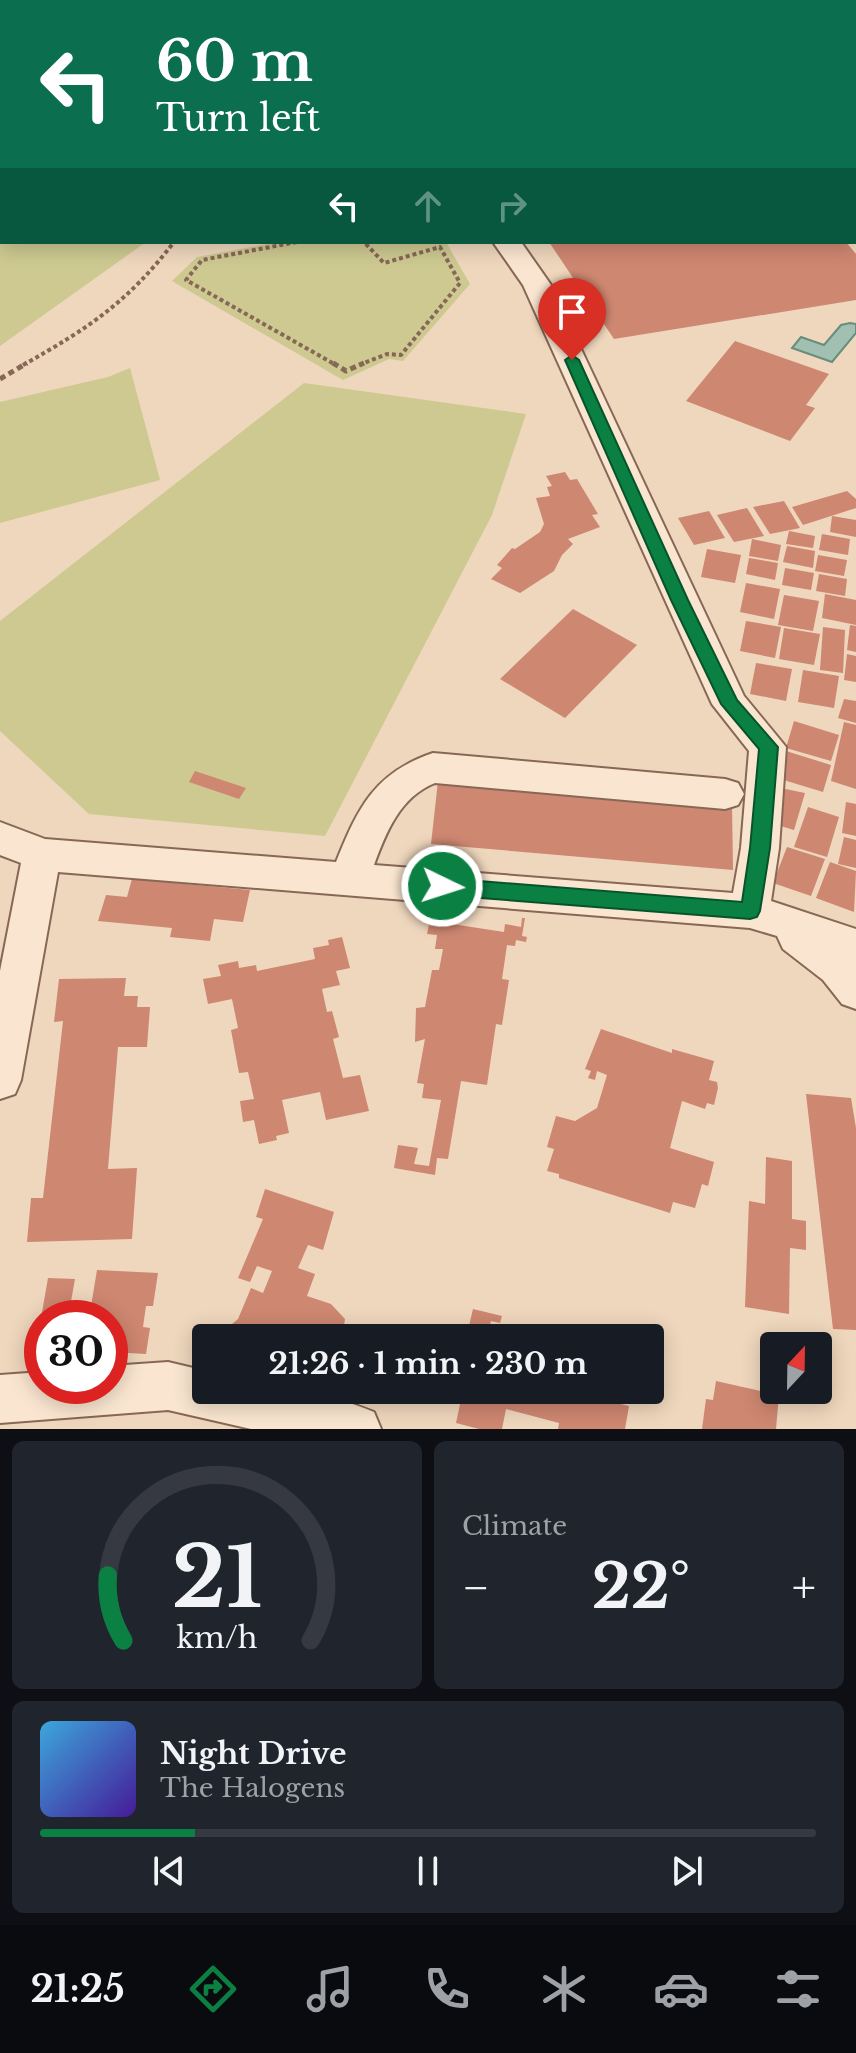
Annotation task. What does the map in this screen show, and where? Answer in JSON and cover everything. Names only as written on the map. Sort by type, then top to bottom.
[{"type":"street","points":[[508,244],[537,285],[619,460],[679,600],[730,704],[768,747],[760,848],[750,911]]},
{"type":"street","points":[[349,879],[370,826],[389,794],[416,773],[433,768],[725,794]]},
{"type":"street","points":[[0,838],[42,855],[750,911],[838,939],[856,950]]},
{"type":"street","points":[[0,1080],[42,855]]},
{"type":"street","points":[[750,911],[811,945],[837,968],[856,991]]},
{"type":"street","points":[[0,1399],[168,1386],[357,1429]]},
{"type":"path","points":[[0,379],[76,335],[112,310],[140,286],[172,244]]},
{"type":"path","points":[[286,244],[202,260],[186,280],[346,371],[387,354],[401,355],[460,283],[440,247],[384,263],[366,244]]},
{"type":"shaded area","points":[[0,244],[143,244],[0,346]]},
{"type":"shaded area","points":[[266,244],[447,244],[470,284],[403,361],[389,359],[343,380],[172,281],[197,257]]},
{"type":"shaded area","points":[[856,324],[856,333],[832,362],[792,348],[801,337],[824,345],[841,325]]},
{"type":"shaded area","points":[[130,368],[160,480],[0,523],[0,402],[108,377]]},
{"type":"shaded area","points":[[304,383],[526,414],[492,515],[325,836],[89,814],[0,731],[0,621]]},
{"type":"building","points":[[550,244],[848,244],[856,254],[856,300],[614,339]]},
{"type":"building","points":[[735,341],[829,374],[806,405],[815,408],[790,441],[686,401]]},
{"type":"building","points":[[565,472],[570,480],[577,479],[598,514],[592,515],[600,527],[568,539],[573,544],[562,555],[554,571],[520,593],[491,579],[502,568],[497,565],[512,548],[540,532],[544,524],[536,498],[550,496],[547,487],[552,486],[546,476]]},
{"type":"building","points":[[847,491],[856,499],[856,508],[803,525],[792,507]]},
{"type":"building","points":[[784,501],[800,528],[770,534],[753,507]]},
{"type":"building","points":[[747,508],[764,536],[734,542],[717,515]]},
{"type":"building","points":[[709,511],[725,538],[694,545],[678,518]]},
{"type":"building","points":[[832,516],[856,520],[856,537],[830,532]]},
{"type":"building","points":[[789,531],[815,536],[813,548],[786,544]]},
{"type":"building","points":[[822,534],[850,539],[848,555],[819,550]]},
{"type":"building","points":[[752,539],[781,545],[778,561],[749,556]]},
{"type":"building","points":[[787,546],[815,551],[813,568],[783,562]]},
{"type":"building","points":[[707,549],[741,555],[735,583],[701,577]]},
{"type":"building","points":[[818,555],[847,560],[844,576],[815,571]]},
{"type":"building","points":[[749,558],[778,563],[775,580],[746,574]]},
{"type":"building","points":[[785,568],[814,573],[811,590],[782,585]]},
{"type":"building","points":[[819,574],[847,579],[845,596],[816,591]]},
{"type":"building","points":[[746,583],[780,589],[774,619],[740,612]]},
{"type":"building","points":[[825,594],[856,600],[856,625],[822,618]]},
{"type":"building","points":[[784,595],[819,601],[813,631],[778,625]]},
{"type":"building","points":[[573,609],[637,645],[565,718],[500,679]]},
{"type":"building","points":[[746,621],[781,627],[775,658],[740,651]]},
{"type":"building","points":[[850,625],[856,626],[856,652],[847,650]]},
{"type":"building","points":[[823,627],[845,630],[843,673],[820,670]]},
{"type":"building","points":[[784,628],[820,634],[814,665],[779,659]]},
{"type":"building","points":[[847,654],[856,656],[856,682],[844,680]]},
{"type":"building","points":[[756,663],[792,669],[786,701],[750,694]]},
{"type":"building","points":[[803,670],[839,676],[834,708],[798,702]]},
{"type":"building","points":[[844,699],[856,701],[856,723],[838,718]]},
{"type":"building","points":[[794,721],[839,735],[831,761],[786,748]]},
{"type":"building","points":[[844,722],[856,725],[856,789],[831,781]]},
{"type":"building","points":[[786,751],[831,765],[823,792],[777,778]]},
{"type":"building","points":[[195,771],[246,788],[239,799],[189,782]]},
{"type":"building","points":[[438,781],[732,805],[733,870],[431,844]]},
{"type":"building","points":[[776,787],[805,793],[794,830],[767,822]]},
{"type":"building","points":[[846,802],[856,804],[856,836],[842,833]]},
{"type":"building","points":[[808,807],[839,817],[827,857],[794,847]]},
{"type":"building","points":[[844,837],[856,840],[856,868],[838,864]]},
{"type":"building","points":[[787,847],[825,859],[811,896],[773,883]]},
{"type":"building","points":[[830,862],[856,871],[854,912],[816,898]]},
{"type":"building","points":[[132,879],[250,890],[243,922],[214,919],[210,941],[170,937],[172,928],[98,921],[106,895],[127,897]]},
{"type":"building","points":[[432,910],[438,911],[436,918],[453,920],[452,924],[504,932],[505,924],[521,927],[522,918],[525,918],[522,936],[527,937],[526,942],[516,940],[515,946],[507,945],[502,979],[509,980],[502,1025],[496,1024],[487,1085],[461,1081],[448,1159],[437,1158],[435,1175],[394,1168],[398,1145],[418,1148],[414,1164],[429,1166],[441,1100],[422,1098],[424,1084],[417,1083],[425,1039],[415,1042],[416,1008],[425,1007],[432,970],[439,970],[443,949],[435,949],[437,935],[427,934]]},
{"type":"building","points":[[342,937],[350,968],[336,971],[340,985],[322,989],[327,1012],[332,1011],[339,1037],[333,1039],[343,1078],[360,1075],[369,1111],[326,1120],[320,1092],[282,1100],[289,1133],[276,1136],[277,1140],[259,1144],[254,1120],[243,1122],[240,1101],[254,1099],[248,1072],[239,1073],[231,1030],[238,1028],[232,999],[208,1004],[203,979],[221,976],[218,965],[238,961],[239,968],[256,965],[257,971],[315,959],[313,948],[329,945],[328,940]]},
{"type":"building","points":[[126,978],[124,996],[138,996],[137,1007],[150,1007],[147,1047],[118,1047],[108,1169],[137,1168],[132,1239],[27,1242],[31,1198],[43,1198],[63,1021],[54,1022],[59,979]]},
{"type":"building","points":[[601,1029],[672,1053],[672,1049],[714,1061],[709,1080],[717,1082],[714,1105],[707,1103],[705,1109],[682,1101],[670,1148],[714,1162],[708,1186],[702,1184],[695,1208],[673,1202],[670,1213],[559,1178],[559,1174],[547,1171],[554,1149],[547,1147],[556,1116],[575,1121],[597,1108],[607,1075],[597,1071],[595,1080],[588,1078],[591,1071],[585,1069]]},
{"type":"building","points":[[806,1094],[851,1098],[856,1128],[856,1330],[833,1329]]},
{"type":"building","points":[[766,1157],[792,1161],[792,1219],[806,1221],[806,1250],[790,1248],[789,1314],[745,1307],[749,1201],[765,1204]]},
{"type":"building","points":[[265,1189],[334,1212],[323,1250],[308,1245],[298,1268],[315,1274],[307,1296],[331,1304],[345,1319],[344,1324],[232,1324],[238,1319],[251,1288],[263,1293],[272,1271],[257,1266],[250,1282],[238,1278],[263,1219],[256,1217]]},
{"type":"building","points":[[97,1270],[158,1273],[153,1306],[146,1306],[143,1327],[150,1328],[146,1354],[128,1353],[128,1300],[92,1300]]},
{"type":"building","points":[[48,1278],[75,1279],[71,1300],[44,1300]]},
{"type":"building","points":[[473,1309],[502,1316],[500,1323],[469,1324]]},
{"type":"building","points":[[716,1381],[760,1391],[760,1404],[778,1404],[776,1429],[702,1429],[706,1399],[713,1400]]},
{"type":"building","points":[[460,1404],[629,1406],[625,1429],[558,1429],[559,1423],[506,1409],[502,1429],[479,1429],[456,1423]]},
{"type":"route","points":[[442,886],[750,911],[760,848],[768,747],[730,704],[679,600],[572,360]]}]
